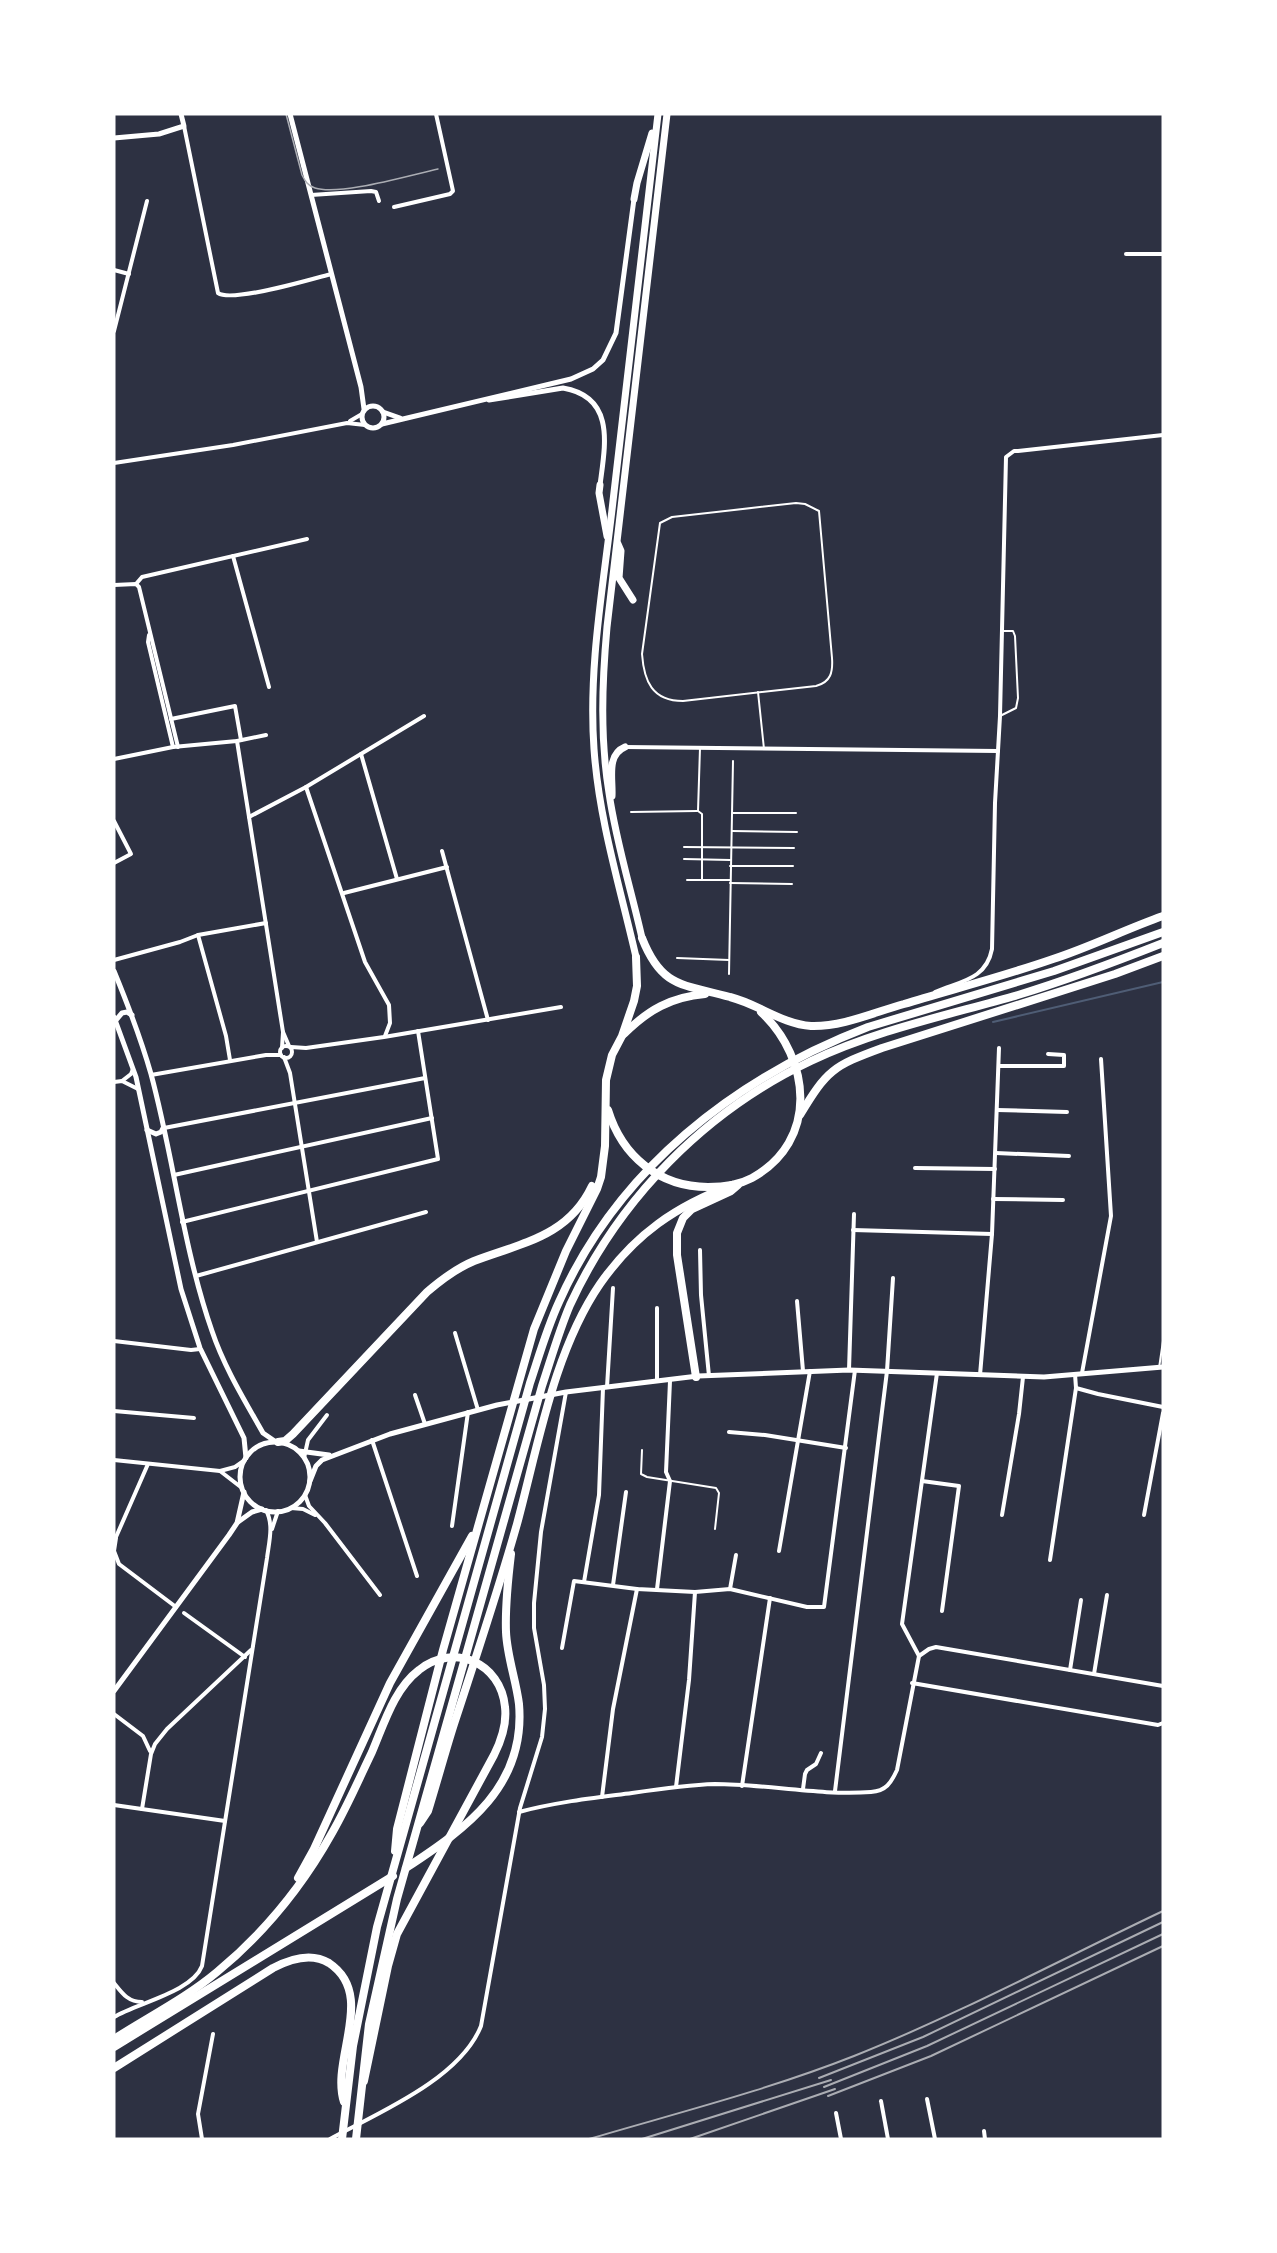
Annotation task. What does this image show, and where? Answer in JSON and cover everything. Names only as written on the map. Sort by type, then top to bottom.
[{"type":"highway","points":[[642,938],[654,962],[668,978],[692,988],[736,998],[801,1025],[819,1026],[839,1023],[1054,959],[1160,917]]},
{"type":"highway","points":[[342,2139],[360,2006],[383,1907],[542,1344],[559,1301],[585,1253],[616,1205],[697,1122],[781,1066],[842,1037],[889,1020],[1054,971],[1163,932]]},
{"type":"highway","points":[[356,2139],[369,2024],[397,1899],[508,1504],[554,1348],[570,1306],[590,1266],[622,1217],[664,1166],[705,1127],[757,1091],[820,1057],[886,1033],[1057,982],[1163,943]]},
{"type":"highway","points":[[417,1826],[428,1811],[472,1674],[570,1340],[599,1286],[639,1239],[660,1222],[705,1194],[736,1184],[764,1171],[779,1156],[791,1137],[800,1115],[821,1080],[837,1066],[893,1044],[1115,974],[1163,956]]},
{"type":"highway","points":[[397,1853],[397,1829],[443,1650],[534,1329],[566,1251],[597,1189],[602,1166],[608,1067],[634,1001],[637,986],[636,957]]},
{"type":"highway","points":[[622,1036],[655,1008],[684,997],[712,993]]},
{"type":"highway","points":[[757,1008],[780,1032],[795,1062],[800,1081],[800,1115]]},
{"type":"highway","points":[[606,1102],[611,1119],[625,1145],[638,1161],[654,1173],[684,1185],[709,1187],[736,1184]]},
{"type":"highway","points":[[277,1442],[285,1441],[293,1434],[345,1376],[427,1292],[472,1262],[534,1241],[554,1230],[571,1216],[584,1201],[602,1166]]},
{"type":"highway","points":[[696,1377],[677,1255],[677,1233],[683,1218],[692,1209],[730,1191],[736,1184]]},
{"type":"highway","points":[[284,1903],[314,1849],[390,1683],[469,1542],[486,1498]]},
{"type":"highway","points":[[114,2048],[426,1854],[461,1829],[492,1799],[511,1764],[519,1729],[517,1693],[506,1633],[508,1579],[513,1534]]},
{"type":"highway","points":[[114,2039],[216,1973],[248,1944],[308,1872],[333,1832],[404,1685],[419,1669],[444,1657],[462,1658],[484,1667],[497,1681],[504,1698],[506,1716],[500,1741],[402,1923],[390,1956],[369,2066],[360,2093]]},
{"type":"highway","points":[[114,2068],[278,1965],[302,1958],[317,1958],[327,1962],[339,1972],[345,1980],[350,1995],[351,2017],[340,2084],[345,2106]]},
{"type":"main road","points":[[642,938],[612,813],[604,755],[602,703],[607,627],[667,114]]},
{"type":"main road","points":[[634,199],[636,183],[658,115]]},
{"type":"main road","points":[[636,957],[605,831],[594,750],[594,663],[658,115]]},
{"type":"main road","points":[[600,485],[599,493],[608,545]]},
{"type":"main road","points":[[617,541],[621,551],[619,578],[633,600]]},
{"type":"main road","points":[[612,813],[612,764],[617,750],[625,747]]},
{"type":"street","points":[[181,114],[218,293],[231,296],[270,290],[331,274]]},
{"type":"street","points":[[290,114],[362,392],[365,425]]},
{"type":"street","points":[[394,207],[453,191],[436,114]]},
{"type":"street","points":[[114,138],[159,134],[184,126]]},
{"type":"street","points":[[311,195],[373,191],[378,194],[379,201]]},
{"type":"street","points":[[484,400],[497,395],[571,379],[592,369],[603,360],[616,333],[634,199]]},
{"type":"street","points":[[114,331],[147,201]]},
{"type":"street","points":[[1126,254],[1163,254]]},
{"type":"street","points":[[114,270],[129,274]]},
{"type":"street","points":[[114,463],[233,445],[347,423],[375,428],[400,418],[484,400],[563,388],[573,390],[588,398],[600,413],[604,423],[605,443],[600,485]]},
{"type":"street","points":[[362,392],[384,412],[400,418]]},
{"type":"street","points":[[347,423],[374,405]]},
{"type":"street","points":[[382,424],[384,412]]},
{"type":"street","points":[[916,1000],[974,976],[982,971],[990,959],[1000,716],[1006,457],[1014,451],[1163,435]]},
{"type":"street","points":[[114,585],[136,584],[142,577],[307,539]]},
{"type":"street","points":[[233,556],[269,687]]},
{"type":"street","points":[[136,584],[139,587],[149,634],[154,643],[175,747]]},
{"type":"street","points":[[149,634],[148,642],[175,747]]},
{"type":"street","points":[[171,719],[236,706],[249,817],[283,1032],[282,1056],[290,1073]]},
{"type":"street","points":[[249,817],[306,787],[424,716]]},
{"type":"street","points":[[114,759],[175,747],[266,735]]},
{"type":"street","points":[[625,747],[998,751]]},
{"type":"street","points":[[361,754],[397,879]]},
{"type":"street","points":[[306,787],[344,893],[365,962],[389,1005],[390,1023],[384,1037]]},
{"type":"street","points":[[114,821],[131,854],[114,862]]},
{"type":"street","points":[[442,851],[488,1020]]},
{"type":"street","points":[[344,893],[447,867]]},
{"type":"street","points":[[114,960],[180,942],[198,934],[266,923]]},
{"type":"street","points":[[198,934],[226,1036],[230,1060]]},
{"type":"street","points":[[114,971],[133,1016],[151,1075],[174,1174],[182,1222],[213,1333],[263,1433],[302,1454],[333,1455]]},
{"type":"street","points":[[266,1055],[281,1048],[306,1048],[384,1037],[561,1007]]},
{"type":"street","points":[[133,1016],[130,1013],[122,1013],[115,1019],[139,1090],[181,1288],[200,1348],[244,1438],[245,1459],[241,1473],[243,1490],[237,1523]]},
{"type":"street","points":[[182,1222],[438,1159],[418,1031]]},
{"type":"street","points":[[283,1032],[290,1047],[290,1073],[318,1242]]},
{"type":"street","points":[[151,1075],[230,1060],[266,1055],[291,1055],[306,1048]]},
{"type":"street","points":[[980,1376],[992,1234],[999,1048]]},
{"type":"street","points":[[999,1066],[1064,1066],[1064,1055],[1048,1054]]},
{"type":"street","points":[[1050,1560],[1076,1388],[1110,1216],[1101,1059]]},
{"type":"street","points":[[114,1082],[122,1081],[133,1068]]},
{"type":"street","points":[[147,1130],[151,1134],[156,1134],[163,1128],[425,1078]]},
{"type":"street","points":[[122,1081],[139,1090]]},
{"type":"street","points":[[998,1110],[1067,1112]]},
{"type":"street","points":[[174,1174],[432,1118]]},
{"type":"street","points":[[996,1154],[1069,1156]]},
{"type":"street","points":[[915,1168],[995,1169]]},
{"type":"street","points":[[993,1199],[1063,1200]]},
{"type":"street","points":[[196,1276],[426,1212]]},
{"type":"street","points":[[562,1648],[574,1581],[637,1589],[657,1588],[695,1592],[730,1589],[807,1607],[824,1607],[846,1448],[852,1370],[854,1214]]},
{"type":"street","points":[[853,1230],[992,1234]]},
{"type":"street","points":[[700,1250],[701,1295],[709,1376]]},
{"type":"street","points":[[835,1791],[887,1371],[893,1278]]},
{"type":"street","points":[[584,1582],[599,1495],[613,1288]]},
{"type":"street","points":[[798,1301],[802,1371]]},
{"type":"street","points":[[657,1308],[657,1382]]},
{"type":"street","points":[[455,1334],[478,1410]]},
{"type":"street","points":[[114,1341],[191,1350],[200,1348]]},
{"type":"street","points":[[291,1508],[305,1495],[316,1466],[333,1455],[372,1440],[468,1412],[566,1392],[696,1377],[802,1371],[937,1372],[1023,1377],[1161,1367]]},
{"type":"street","points":[[779,1551],[810,1371]]},
{"type":"street","points":[[919,1656],[902,1624],[937,1372]]},
{"type":"street","points":[[1002,1515],[1023,1377]]},
{"type":"street","points":[[657,1588],[670,1481],[666,1472],[670,1381]]},
{"type":"street","points":[[1076,1388],[1163,1407]]},
{"type":"street","points":[[330,2139],[438,2079],[475,2042],[481,2026],[519,1812],[542,1737],[545,1709],[544,1685],[534,1628],[534,1603],[541,1532],[566,1392]]},
{"type":"street","points":[[415,1395],[424,1424]]},
{"type":"street","points":[[114,1411],[194,1418]]},
{"type":"street","points":[[452,1526],[468,1412]]},
{"type":"street","points":[[1144,1515],[1163,1413]]},
{"type":"street","points":[[310,1480],[309,1470],[302,1454],[308,1440],[327,1415]]},
{"type":"street","points":[[729,1432],[846,1448]]},
{"type":"street","points":[[372,1440],[417,1576]]},
{"type":"street","points":[[114,1460],[220,1471],[235,1467],[260,1446],[277,1442]]},
{"type":"street","points":[[148,1464],[115,1539],[114,1551],[117,1564],[176,1607]]},
{"type":"street","points":[[220,1471],[243,1490],[251,1502],[264,1510],[270,1520],[271,1532]]},
{"type":"street","points":[[922,1481],[959,1486],[942,1611]]},
{"type":"street","points":[[613,1585],[626,1492]]},
{"type":"street","points":[[305,1495],[308,1505],[380,1595]]},
{"type":"street","points":[[114,1691],[237,1523],[252,1512],[264,1510],[303,1509],[318,1516]]},
{"type":"street","points":[[114,2017],[157,2000],[193,1978],[201,1970],[249,1675],[251,1650],[271,1532],[278,1511]]},
{"type":"street","points":[[730,1589],[736,1554]]},
{"type":"street","points":[[602,1797],[613,1709],[637,1589]]},
{"type":"street","points":[[676,1787],[689,1680],[695,1592]]},
{"type":"street","points":[[1094,1674],[1107,1595]]},
{"type":"street","points":[[742,1786],[770,1598]]},
{"type":"street","points":[[1070,1670],[1081,1600]]},
{"type":"street","points":[[184,1613],[245,1657]]},
{"type":"street","points":[[519,1812],[602,1797],[715,1784],[872,1792],[886,1788],[892,1782],[897,1770],[919,1656],[929,1649],[945,1647],[1163,1686]]},
{"type":"street","points":[[142,1809],[151,1754],[155,1744],[167,1729],[251,1650]]},
{"type":"street","points":[[912,1683],[1158,1725],[1163,1723]]},
{"type":"street","points":[[114,1714],[143,1736],[149,1745],[151,1754]]},
{"type":"street","points":[[803,1789],[805,1774],[816,1764],[821,1753]]},
{"type":"street","points":[[114,1805],[225,1821]]},
{"type":"street","points":[[114,1983],[125,1996],[134,2002],[146,2003]]},
{"type":"street","points":[[202,2139],[198,2114],[213,2034]]},
{"type":"street","points":[[927,2099],[935,2139]]},
{"type":"street","points":[[881,2101],[888,2139]]},
{"type":"street","points":[[836,2113],[841,2139]]},
{"type":"street","points":[[984,2130],[985,2139]]},
{"type":"lane","points":[[796,503],[805,504],[819,511],[832,658],[831,674],[828,680],[816,686],[758,692],[676,701],[657,693],[646,680],[642,654],[658,529],[663,520],[672,517],[796,503]]},
{"type":"lane","points":[[1000,716],[1016,708],[1018,698],[1015,636],[1013,631],[1002,631]]},
{"type":"lane","points":[[758,692],[764,749]]},
{"type":"lane","points":[[698,811],[700,748]]},
{"type":"lane","points":[[729,974],[733,761]]},
{"type":"lane","points":[[631,812],[698,811],[702,814],[702,880]]},
{"type":"lane","points":[[733,813],[796,813]]},
{"type":"lane","points":[[732,831],[797,832]]},
{"type":"lane","points":[[684,847],[794,848]]},
{"type":"lane","points":[[684,859],[730,860]]},
{"type":"lane","points":[[730,866],[793,866]]},
{"type":"lane","points":[[687,880],[792,884]]},
{"type":"lane","points":[[677,958],[729,960]]},
{"type":"lane","points":[[1161,1367],[1163,1341]]},
{"type":"lane","points":[[642,1450],[641,1474],[647,1477],[716,1488],[719,1493],[715,1529]]},
{"type":"waterway","points":[[993,1022],[1163,982]]},
{"type":"tram line","points":[[286,114],[302,175],[307,183],[315,188],[326,190],[358,187],[438,169]]},
{"type":"railway","points":[[589,2139],[756,2090],[854,2056],[971,2005],[1163,1911]]},
{"type":"railway","points":[[819,2078],[923,2037],[1163,1922]]},
{"type":"railway","points":[[824,2087],[927,2046],[1163,1934]]},
{"type":"railway","points":[[828,2096],[931,2056],[1163,1946]]},
{"type":"railway","points":[[642,2139],[831,2080]]},
{"type":"railway","points":[[690,2139],[835,2089]]}]
